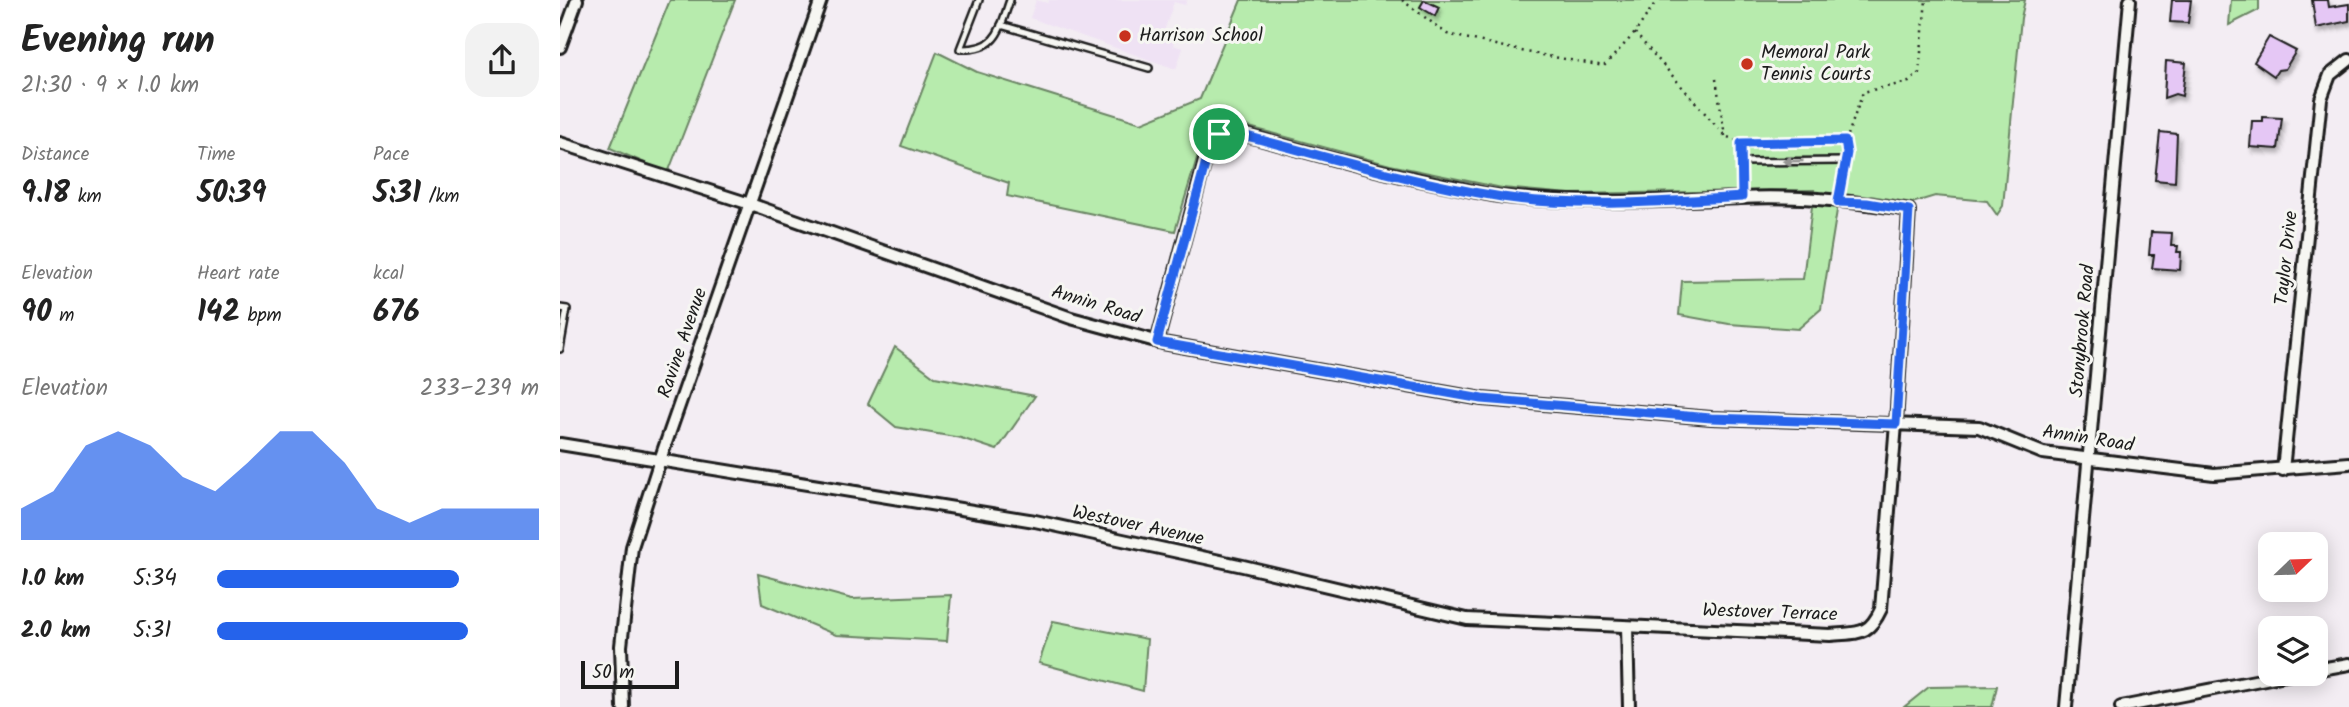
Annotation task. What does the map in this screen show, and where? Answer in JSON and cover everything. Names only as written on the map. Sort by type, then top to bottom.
[{"type":"street","points":[[560,47],[577,0]]},
{"type":"street","name":"Ravine Avenue","points":[[622,707],[621,646],[632,547],[821,0]]},
{"type":"street","name":"Stonybrook Road","points":[[2066,707],[2130,0]]},
{"type":"street","name":"Taylor Drive","points":[[2283,470],[2321,99],[2330,75],[2349,60]]},
{"type":"street","points":[[1157,342],[1212,139],[1228,131],[1388,174],[1504,197],[1575,202],[1677,202],[1742,197],[1867,203],[1909,210],[1896,424]]},
{"type":"street","name":"Annin Road","points":[[560,143],[750,204],[1071,318],[1157,342],[1482,399],[1711,418],[1979,427],[2043,453],[2214,474],[2349,463]]},
{"type":"street","name":"Westover Terrace","points":[[1627,627],[1830,635],[1862,633],[1874,623],[1881,609],[1896,424]]},
{"type":"street","name":"Westover Avenue","points":[[560,444],[1035,521],[1243,566],[1466,620],[1627,627]]},
{"type":"street","points":[[1627,627],[1629,707]]},
{"type":"street","points":[[2328,668],[2349,664]]},
{"type":"street","points":[[2121,707],[2258,680]]},
{"type":"lane","points":[[979,0],[960,49],[984,48],[994,41],[1010,0]]},
{"type":"lane","points":[[1001,24],[1149,68]]},
{"type":"lane","points":[[1742,197],[1741,143],[1845,141],[1845,161],[1838,202]]},
{"type":"lane","points":[[1741,162],[1845,161]]},
{"type":"lane","points":[[560,307],[567,309],[560,349]]},
{"type":"path","points":[[1402,0],[1447,34],[1605,66],[1635,33],[1657,0]]},
{"type":"path","points":[[1845,141],[1863,92],[1909,82],[1919,72],[1926,0]]},
{"type":"path","points":[[1635,33],[1725,135],[1741,143]]},
{"type":"path","points":[[1716,79],[1725,135]]},
{"type":"shaded area","name":"Harrison School","points":[[1036,0],[1048,3],[1049,0],[1187,0],[1185,5],[1174,2],[1163,34],[1175,38],[1173,45],[1183,48],[1176,69],[1030,18]]},
{"type":"green space","points":[[670,0],[735,0],[668,173],[610,148]]},
{"type":"green space","points":[[1241,0],[2025,0],[2003,206],[1997,215],[1987,201],[1935,196],[1912,203],[1871,196],[1838,204],[1821,309],[1798,329],[1729,324],[1679,315],[1682,281],[1803,279],[1814,190],[1569,194],[1502,188],[1390,165],[1227,121],[1215,124],[1204,135],[1175,231],[1007,196],[1009,183],[901,146],[937,52],[977,72],[1141,123],[1200,99]]},
{"type":"green space","points":[[2231,0],[2259,0],[2259,10],[2229,25]]},
{"type":"green space","points":[[895,347],[935,377],[1035,396],[997,450],[961,438],[896,427],[868,404]]},
{"type":"green space","points":[[758,574],[852,599],[951,595],[947,641],[836,635],[762,604]]},
{"type":"green space","points":[[1053,621],[1147,639],[1143,691],[1039,663]]},
{"type":"green space","points":[[1997,686],[1992,707],[1904,707],[1929,687]]},
{"type":"building","points":[[1424,0],[1439,7],[1435,16],[1420,7]]},
{"type":"building","points":[[2172,0],[2191,0],[2188,23],[2170,22]]},
{"type":"building","points":[[2312,0],[2328,0],[2329,7],[2349,4],[2349,21],[2316,28]]},
{"type":"building","points":[[2269,37],[2296,51],[2285,69],[2278,70],[2274,76],[2254,62]]},
{"type":"building","points":[[2166,61],[2186,63],[2182,96],[2175,94],[2164,98]]},
{"type":"building","points":[[2263,117],[2282,118],[2278,149],[2250,147],[2252,121],[2263,121]]},
{"type":"building","points":[[2160,132],[2177,134],[2175,182],[2155,180]]},
{"type":"building","points":[[2151,232],[2172,233],[2171,246],[2178,246],[2177,252],[2181,252],[2180,270],[2152,268],[2154,255],[2149,255]]},
{"type":"place","name":"Harrison School","points":[[1125,36]]},
{"type":"place","name":"Memoral Park Tennis Courts","points":[[1747,64]]},
{"type":"route","points":[[1228,131],[1388,174],[1504,197],[1575,202],[1677,202],[1742,197],[1741,143],[1845,141],[1847,153],[1838,202],[1867,203],[1909,210],[1896,424],[1711,418],[1482,399],[1157,342],[1212,139],[1219,134],[1228,131]]}]
